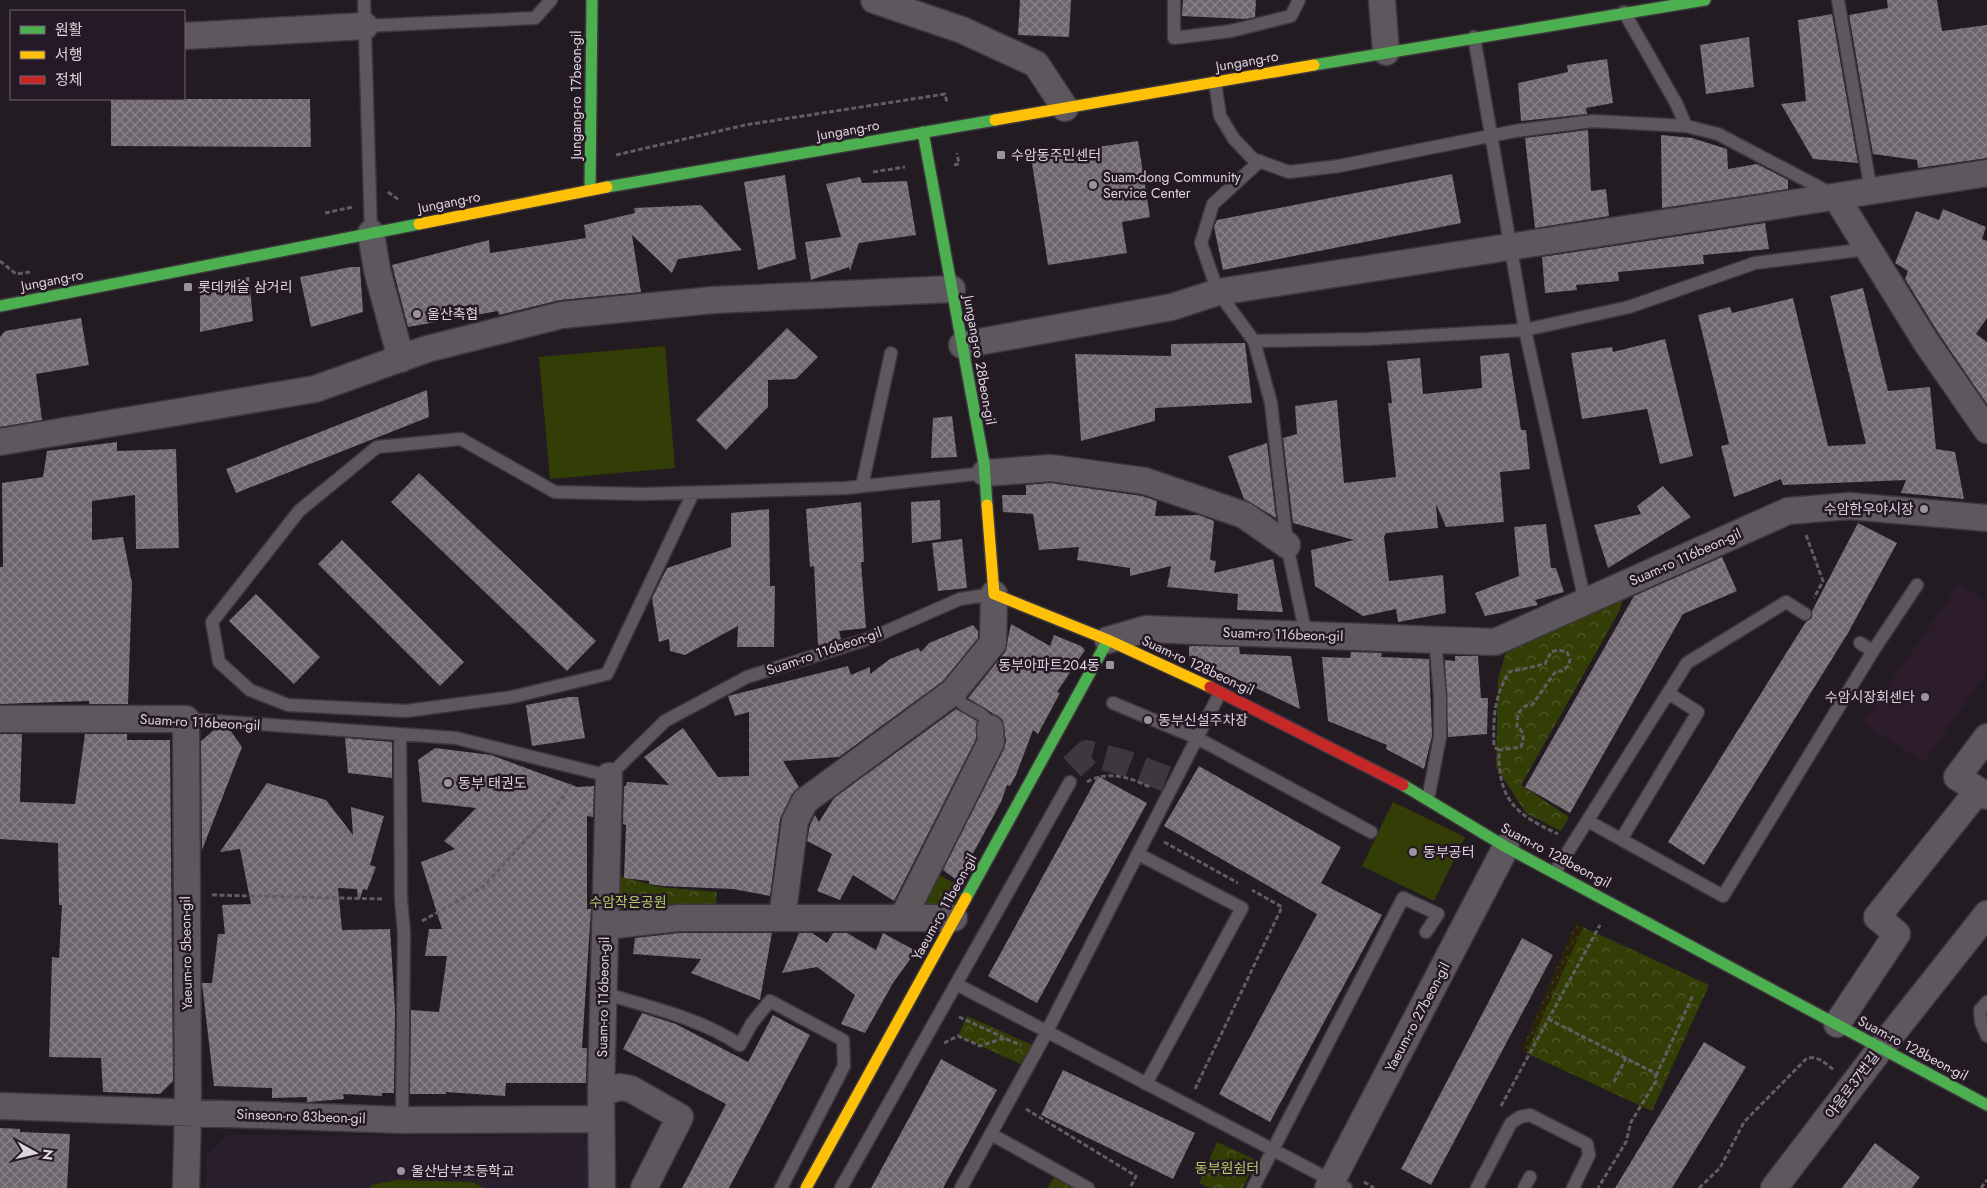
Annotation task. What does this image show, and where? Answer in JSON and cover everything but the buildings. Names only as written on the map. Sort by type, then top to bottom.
[{"type":"street","name":"Jungang-ro 17beon-gil","points":[[590,190],[592,0]]},
{"type":"street","points":[[874,0],[962,30],[1036,64],[1065,108]]},
{"type":"street","points":[[1382,0],[1386,52]]},
{"type":"street","name":"Jungang-ro","points":[[0,306],[590,190],[1474,37],[1633,7],[1705,0]]},
{"type":"street","points":[[185,36],[365,26]]},
{"type":"street","name":"Jungang-ro 28beon-gil","points":[[923,132],[985,473],[994,594]]},
{"type":"street","points":[[962,345],[1172,307],[1218,292],[1987,173]]},
{"type":"street","points":[[1836,197],[1926,342],[1987,430]]},
{"type":"street","points":[[371,233],[377,270],[401,359]]},
{"type":"street","points":[[0,442],[315,388],[427,350],[562,315],[722,300],[952,289]]},
{"type":"street","points":[[985,473],[1051,468],[1145,481],[1244,515],[1287,545]]},
{"type":"street","name":"Suam-ro 116beon-gil","points":[[1108,640],[1146,629],[1495,642],[1788,511],[1849,506],[1987,518]]},
{"type":"street","points":[[782,918],[795,821],[805,801],[953,692],[993,643],[994,594],[1108,640]]},
{"type":"street","name":"Suam-ro 128beon-gil","points":[[1108,640],[1394,779],[1506,847],[1612,902],[1987,1105]]},
{"type":"street","name":"Yaeum-ro 11beon-gil","points":[[806,1188],[1108,640]]},
{"type":"street","name":"Suam-ro 116beon-gil","points":[[0,719],[186,719]]},
{"type":"street","name":"Yaeum-ro 5beon-gil","points":[[186,719],[185,896],[188,1112],[186,1188]]},
{"type":"street","points":[[903,917],[991,742],[990,728]]},
{"type":"street","points":[[1837,1024],[1897,934],[1877,917],[1983,793],[1957,777],[1987,737]]},
{"type":"street","name":"Suam-ro 116beon-gil","points":[[602,1188],[601,1093],[609,776]]},
{"type":"street","name":"Yaeum-ro 27beon-gil","points":[[1335,1186],[1506,847]]},
{"type":"street","name":"야음로37번길","points":[[1774,1188],[1987,914]]},
{"type":"street","points":[[605,926],[679,918],[954,918]]},
{"type":"street","points":[[601,1093],[620,1087],[631,1089],[680,1116],[644,1188]]},
{"type":"street","name":"Sinseon-ro 83beon-gil","points":[[0,1106],[402,1120],[601,1119]]},
{"type":"lane","points":[[364,0],[371,233]]},
{"type":"lane","points":[[365,26],[535,18],[551,0]]},
{"type":"lane","points":[[1174,0],[1174,38],[1231,31],[1291,16],[1300,0]]},
{"type":"lane","points":[[1838,0],[1871,191]]},
{"type":"lane","points":[[1633,7],[1686,126]]},
{"type":"lane","points":[[1474,37],[1525,330],[1585,602]]},
{"type":"lane","points":[[1215,82],[1220,116],[1234,139],[1253,159],[1288,172],[1339,166],[1515,131],[1593,121],[1686,126],[1718,134],[1836,197]]},
{"type":"lane","points":[[1260,161],[1213,204],[1201,243],[1218,292],[1254,341],[1271,403],[1287,545],[1306,635]]},
{"type":"lane","points":[[1254,341],[1368,339],[1525,330],[1629,307],[1755,263],[1868,249]]},
{"type":"lane","points":[[862,486],[891,353]]},
{"type":"lane","points":[[693,493],[607,674],[512,697],[406,711],[288,705],[250,690],[219,662],[212,622],[299,511],[377,447],[460,439],[555,492],[642,494],[862,486],[985,473]]},
{"type":"lane","points":[[1588,821],[1622,838],[1723,896],[1873,651],[1918,585]]},
{"type":"lane","name":"Suam-ro 116beon-gil","points":[[186,719],[456,738],[609,776],[665,721],[747,677],[871,638],[960,599],[994,594]]},
{"type":"lane","points":[[1555,872],[1687,663],[1786,602],[1805,614]]},
{"type":"lane","points":[[1428,800],[1440,737],[1440,695],[1434,639]]},
{"type":"lane","points":[[1860,643],[1873,651]]},
{"type":"lane","points":[[953,692],[963,705],[979,711],[987,718],[990,728]]},
{"type":"lane","points":[[961,1188],[1047,1032],[1220,693]]},
{"type":"lane","points":[[1622,838],[1698,712],[1668,694]]},
{"type":"lane","points":[[1113,703],[1197,738],[1371,832]]},
{"type":"lane","points":[[400,735],[401,899],[404,933],[402,1120]]},
{"type":"lane","points":[[841,1188],[1070,782]]},
{"type":"lane","points":[[1138,854],[1242,908],[1146,1084]]},
{"type":"lane","points":[[1253,1188],[1403,898],[1438,914],[1426,932]]},
{"type":"lane","points":[[956,984],[1273,1150],[1335,1186]]},
{"type":"lane","points":[[603,993],[679,1016],[725,1034],[740,1045],[752,1023],[770,1002],[843,1040],[844,1066],[781,1188]]},
{"type":"lane","points":[[1987,1002],[1980,1010],[1981,1022],[1987,1036]]},
{"type":"lane","points":[[1476,1188],[1511,1123],[1525,1115],[1530,1115],[1587,1144],[1588,1155],[1573,1188]]},
{"type":"lane","points":[[991,1134],[1088,1188]]},
{"type":"path","points":[[322,214],[369,204]]},
{"type":"path","points":[[0,261],[16,274],[36,270]]},
{"type":"path","points":[[1798,510],[1823,581],[1813,600],[1808,596]]},
{"type":"path","points":[[1555,650],[1567,652],[1570,659],[1569,665],[1562,671],[1556,671],[1551,675],[1532,704],[1525,706],[1518,713],[1517,727],[1522,730],[1524,736],[1521,747],[1499,750],[1494,747],[1498,690],[1509,672],[1545,664],[1551,652],[1555,650]]},
{"type":"path","points":[[1499,750],[1498,775],[1510,801],[1525,818],[1561,836]]},
{"type":"path","points":[[404,933],[429,916],[483,887],[556,807],[581,769]]},
{"type":"path","points":[[1148,833],[1240,884]]},
{"type":"path","points":[[1202,1096],[1193,1092],[1282,907],[1249,889]]},
{"type":"path","points":[[185,896],[235,895],[337,900],[401,899]]},
{"type":"path","points":[[1498,1112],[1612,902]]},
{"type":"path","points":[[1598,1188],[1626,1142],[1631,1122],[1652,1088],[1655,1076],[1694,994]]},
{"type":"path","points":[[956,1016],[1037,1051]]},
{"type":"path","points":[[1548,1019],[1653,1071],[1655,1076]]},
{"type":"path","points":[[939,1046],[958,1036],[980,1046],[1004,1038]]},
{"type":"path","points":[[1699,1188],[1720,1168],[1744,1122],[1806,1059],[1811,1057],[1818,1058],[1840,1075]]},
{"type":"path","points":[[1614,1082],[1626,1058]]},
{"type":"path","points":[[1010,1100],[1136,1176],[1130,1188]]},
{"type":"path","points":[[1982,1188],[1987,1180]]},
{"type":"shaded area","name":"수암시장회센타","points":[[1960,583],[1987,602],[1987,672],[1924,762],[1862,723]]},
{"type":"shaded area","name":"울산남부초등학교","points":[[579,1132],[595,1148],[595,1188],[206,1188],[207,1155],[228,1135],[490,1136]]},
{"type":"green space","points":[[665,346],[675,468],[550,479],[539,357]]},
{"type":"green space","points":[[1604,600],[1622,601],[1620,610],[1521,785],[1569,817],[1561,831],[1526,813],[1496,767],[1498,680],[1506,652]]},
{"type":"green space","name":"동부공터","points":[[1393,802],[1465,837],[1434,901],[1362,866]]},
{"type":"green space","points":[[931,871],[962,887],[954,918],[909,917]]},
{"type":"green space","name":"수암작은공원","points":[[606,872],[659,887],[717,892],[715,918],[605,926]]},
{"type":"green space","points":[[1583,927],[1709,985],[1652,1111],[1526,1053]]},
{"type":"green space","points":[[967,1016],[1032,1045],[1023,1065],[958,1036]]},
{"type":"green space","name":"동부원쉼터","points":[[1217,1142],[1256,1160],[1243,1188],[1209,1188],[1199,1183]]},
{"type":"green space","points":[[1058,1172],[1088,1188],[1047,1188]]},
{"type":"green space","points":[[397,1180],[473,1182],[484,1188],[370,1188],[371,1185]]},
{"type":"sand","points":[[1576,922],[1583,927],[1527,1051],[1522,1049]]},
{"type":"tunnel","points":[[1072,767],[1087,753],[1125,763],[1174,782]]},
{"type":"traffic: fast","points":[[590,190],[592,0]]},
{"type":"traffic: fast","points":[[1314,65],[1705,0]]},
{"type":"traffic: fast","points":[[607,187],[995,120]]},
{"type":"traffic: fast","points":[[923,132],[984,463],[987,505]]},
{"type":"traffic: fast","points":[[0,306],[419,224]]},
{"type":"traffic: fast","points":[[966,898],[1108,640]]},
{"type":"traffic: fast","points":[[1403,785],[1506,847],[1987,1105]]},
{"type":"traffic: slow","points":[[995,120],[1314,65]]},
{"type":"traffic: slow","points":[[419,224],[607,187]]},
{"type":"traffic: slow","points":[[987,505],[994,594],[1108,640],[1210,687]]},
{"type":"traffic: slow","points":[[806,1188],[966,898]]},
{"type":"traffic: jam","points":[[1210,687],[1403,785]]},
{"type":"place","name":"수암동주민센터","points":[[1001,155]]},
{"type":"place","name":"Suam-dong Community Service Center","points":[[1093,185]]},
{"type":"place","name":"롯데캐슬 삼거리","points":[[188,287]]},
{"type":"place","name":"울산축협","points":[[417,314]]},
{"type":"place","name":"수암한우야시장","points":[[1924,509]]},
{"type":"place","name":"동부아파트204동","points":[[1110,665]]},
{"type":"place","name":"수암시장회센타","points":[[1925,697]]},
{"type":"place","name":"동부신설주차장","points":[[1148,720]]},
{"type":"place","name":"동부 태권도","points":[[448,783]]},
{"type":"place","name":"동부공터","points":[[1413,852]]},
{"type":"place","name":"울산남부초등학교","points":[[401,1171]]}]
